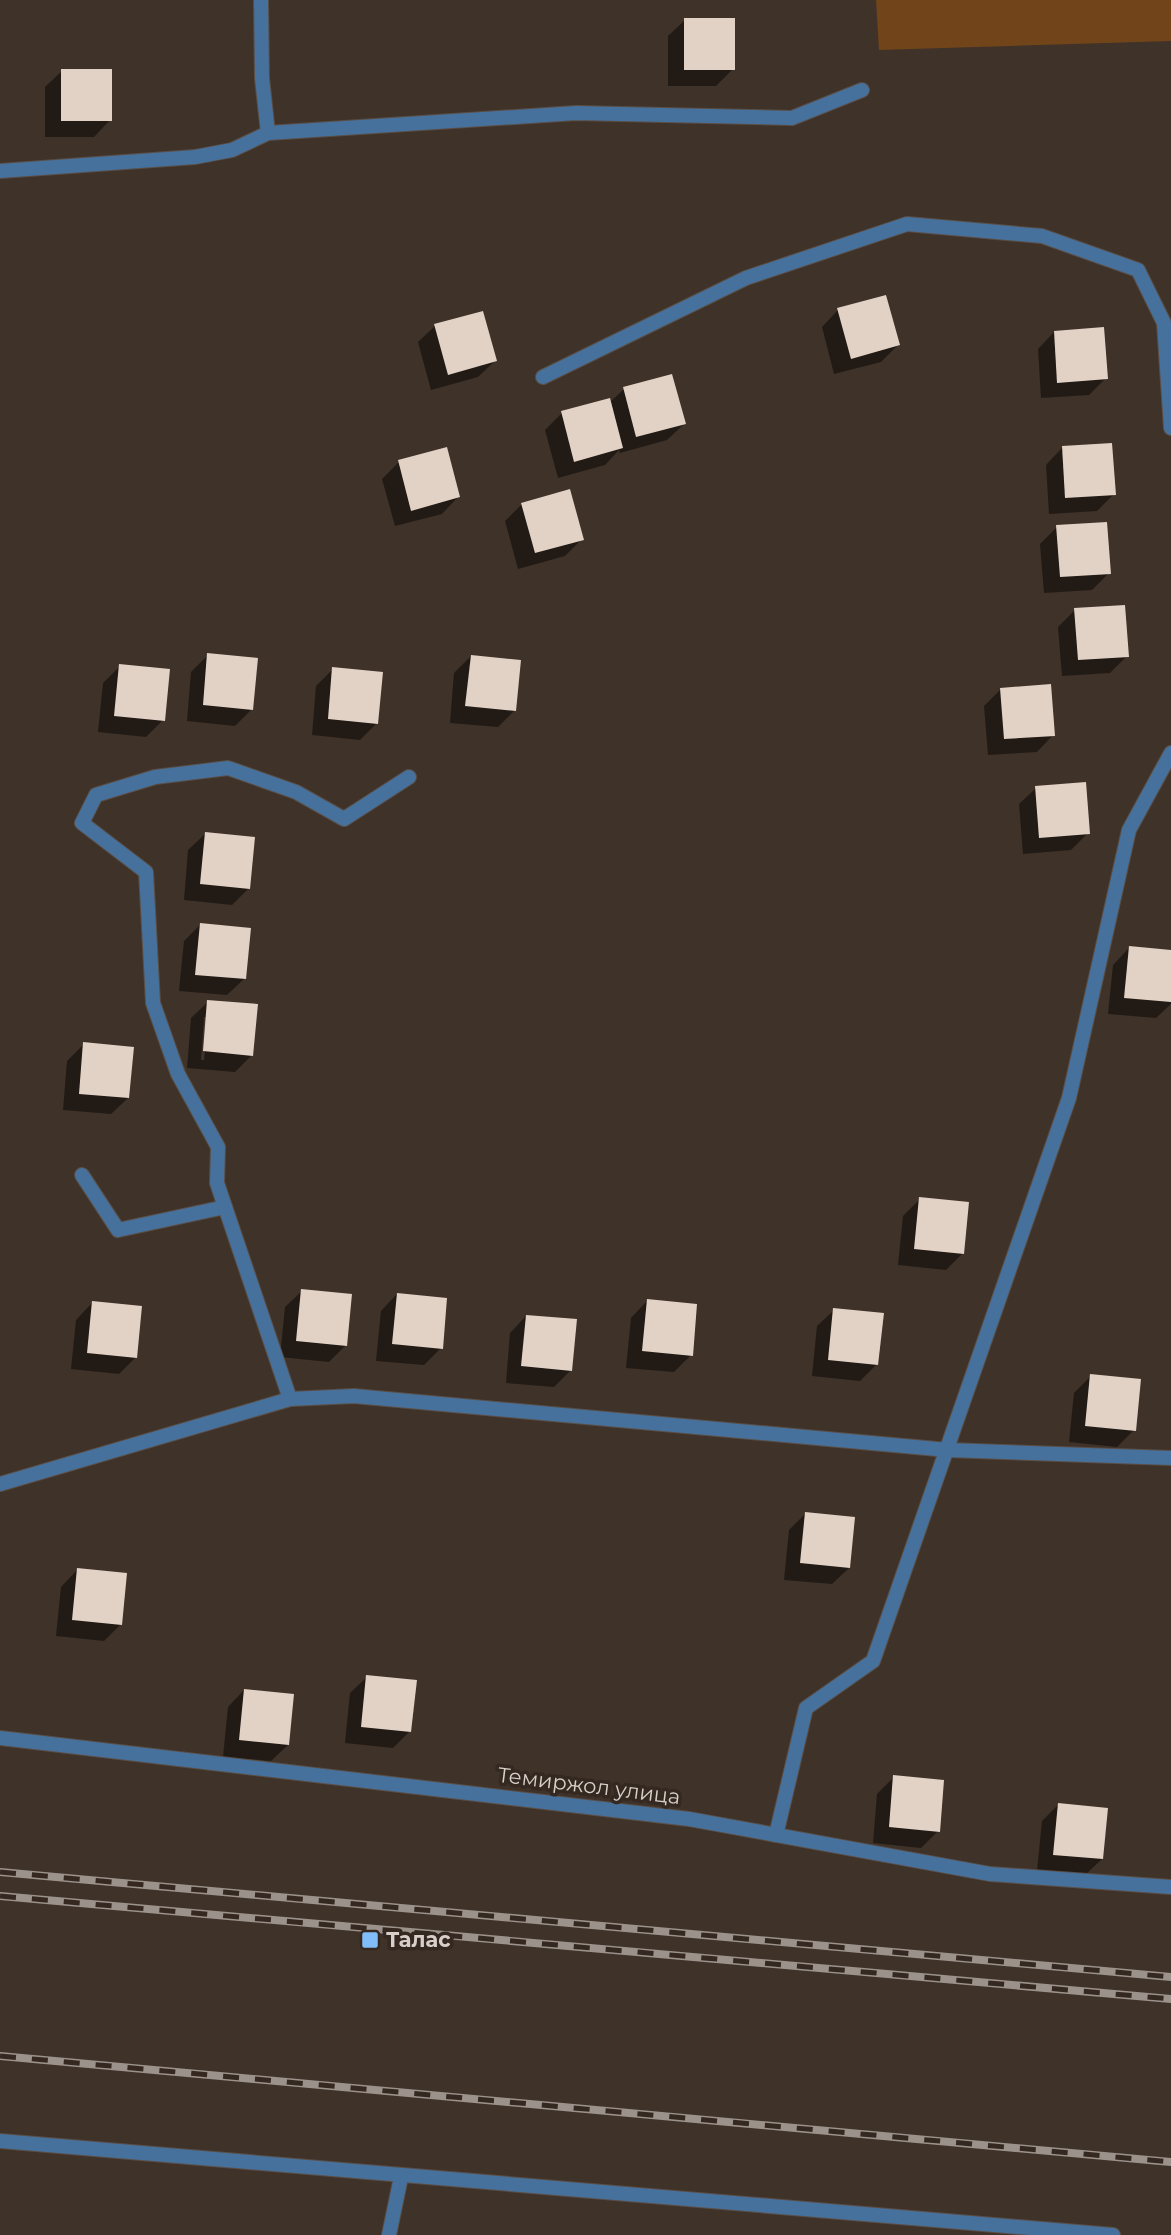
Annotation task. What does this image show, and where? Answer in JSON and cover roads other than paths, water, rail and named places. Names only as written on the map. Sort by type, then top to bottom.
[{"type":"street","points":[[261,0],[262,78],[268,134]]},
{"type":"street","points":[[0,171],[195,157],[232,150],[268,134],[576,113],[792,118],[862,90]]},
{"type":"street","points":[[543,377],[746,278],[907,224],[1042,236],[1138,270],[1164,323],[1171,428]]},
{"type":"street","points":[[776,1835],[806,1708],[873,1661],[1069,1098],[1129,831],[1171,753]]},
{"type":"street","points":[[290,1399],[217,1183],[218,1147],[178,1074],[153,1003],[146,872],[82,823],[96,795],[155,777],[228,768],[296,792],[344,819],[409,777]]},
{"type":"street","points":[[82,1175],[118,1230],[225,1207]]},
{"type":"street","points":[[0,1484],[290,1399],[354,1396],[948,1450],[1171,1458]]},
{"type":"street","name":"Темиржол улица","points":[[0,1738],[689,1819],[990,1874],[1171,1887]]},
{"type":"street","points":[[0,2141],[401,2177],[1113,2235]]},
{"type":"street","points":[[389,2235],[401,2177]]},
{"type":"railway","points":[[0,1872],[1171,1977]]},
{"type":"railway","points":[[0,1896],[1171,1999]]},
{"type":"railway","points":[[0,2056],[1171,2162]]},
{"type":"place","name":"Талас","points":[[370,1940]]}]
